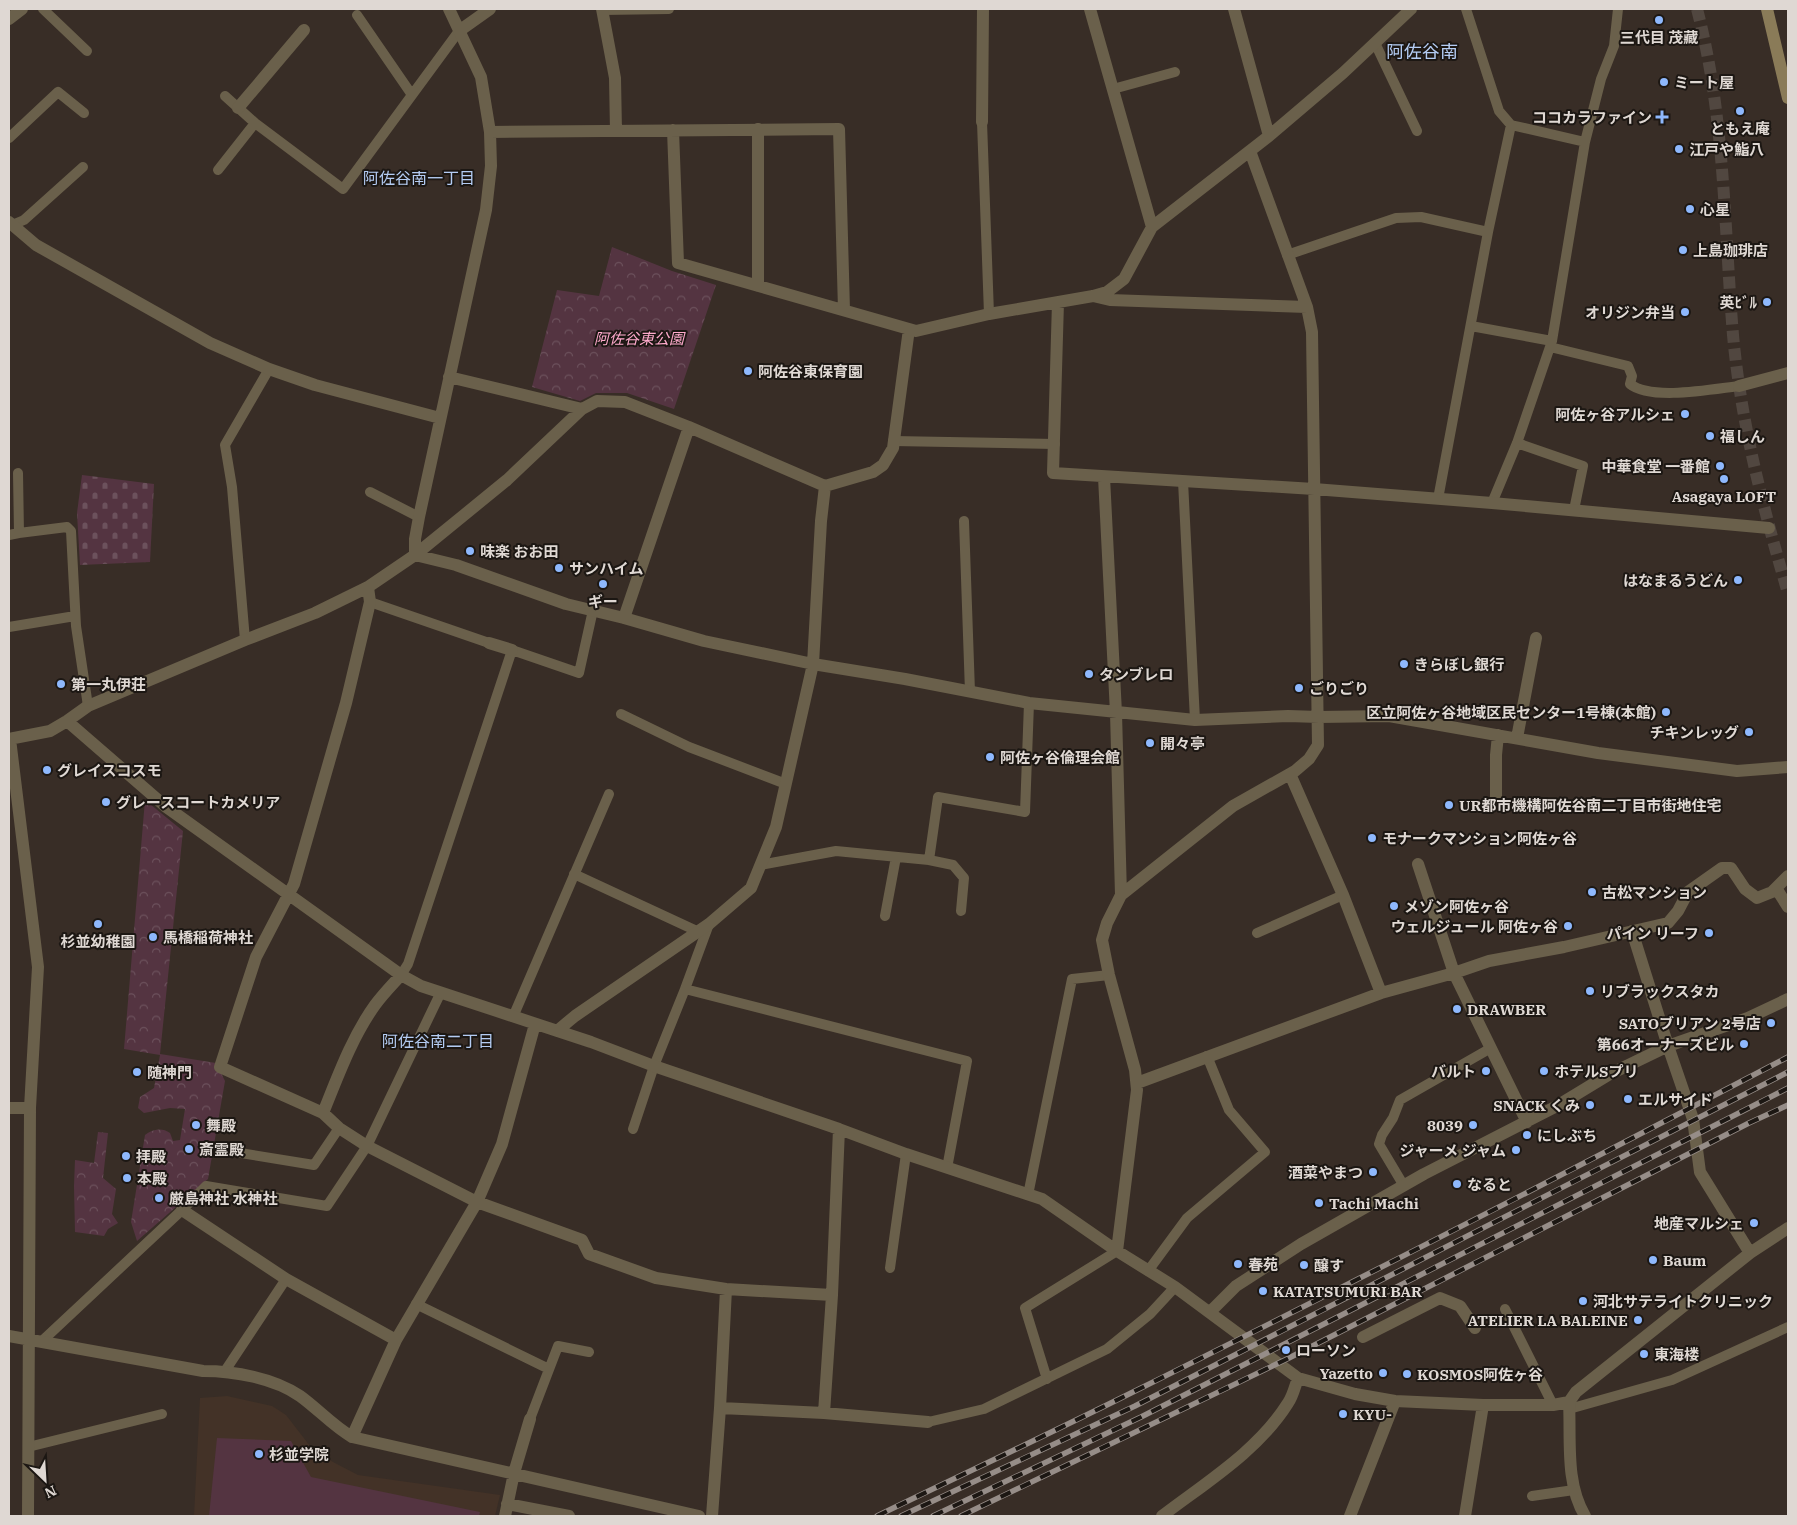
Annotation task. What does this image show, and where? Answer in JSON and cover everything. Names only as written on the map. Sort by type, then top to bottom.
[{"type":"main road","points":[[1767,9],[1788,98]]},
{"type":"street","points":[[9,19],[22,9]]},
{"type":"street","points":[[415,555],[415,539],[419,516],[486,210],[491,166],[490,132],[481,78],[448,9]]},
{"type":"street","points":[[459,31],[490,9]]},
{"type":"street","points":[[602,9],[614,78],[616,131]]},
{"type":"street","points":[[982,122],[983,9]]},
{"type":"street","points":[[1090,9],[1152,227]]},
{"type":"street","points":[[1234,9],[1269,136]]},
{"type":"street","points":[[674,130],[678,263],[916,331],[989,314],[1107,292],[1124,279],[1152,227],[1269,136],[1343,73],[1411,9]]},
{"type":"street","points":[[238,108],[304,30]]},
{"type":"street","points":[[758,129],[758,286]]},
{"type":"street","points":[[490,132],[839,129],[844,310]]},
{"type":"street","points":[[1117,1251],[1137,1083],[1136,1070],[1109,975],[1102,940],[1107,923],[1121,895],[1233,806],[1290,774],[1309,759],[1318,745],[1312,332],[1307,306],[1250,151]]},
{"type":"street","points":[[10,223],[36,245],[210,342],[269,369],[314,385],[440,418]]},
{"type":"street","points":[[1093,296],[1110,300],[1307,306]]},
{"type":"street","points":[[1058,302],[1053,473],[1314,489],[1769,528]]},
{"type":"street","points":[[28,1516],[28,1447],[35,1341],[30,1108],[38,967],[9,739],[50,731],[88,706],[315,612],[368,587],[415,555],[507,480],[582,409],[597,401],[625,402],[689,427],[825,486],[873,472],[883,465],[893,448],[909,328]]},
{"type":"street","points":[[1739,386],[1788,373]]},
{"type":"street","points":[[449,377],[582,409]]},
{"type":"street","points":[[624,618],[689,427]]},
{"type":"street","points":[[1104,477],[1116,712],[1121,895]]},
{"type":"street","points":[[557,1031],[575,1016],[704,928],[751,888],[776,828],[813,664],[821,521],[825,486]]},
{"type":"street","points":[[415,555],[456,565],[566,604],[704,641],[813,664],[905,679],[1029,704],[1196,720],[1288,716],[1389,716],[1598,753],[1738,771],[1788,767]]},
{"type":"street","points":[[368,587],[370,602],[346,704],[294,884],[256,957],[220,1067],[323,1113],[339,1128],[367,1146],[477,1202],[582,1240],[589,1254],[656,1278],[726,1289],[832,1295]]},
{"type":"street","points":[[1517,738],[1536,638]]},
{"type":"street","points":[[489,643],[512,650]]},
{"type":"street","points":[[67,721],[165,806],[401,976],[421,986],[591,1042],[654,1066],[839,1129],[906,1154],[1042,1199],[1117,1251],[1175,1287],[1298,1378],[1355,1394],[1395,1401],[1569,1405]]},
{"type":"street","points":[[1496,805],[1498,735]]},
{"type":"street","points":[[1290,774],[1343,895],[1380,993]]},
{"type":"street","points":[[1418,864],[1454,973],[1527,1122]]},
{"type":"street","points":[[1137,1083],[1380,993],[1454,973],[1488,961],[1564,947],[1668,923],[1678,911],[1688,892],[1722,868],[1731,868],[1746,889],[1757,898],[1772,892],[1788,876]]},
{"type":"street","points":[[1776,888],[1788,907]]},
{"type":"street","points":[[1632,931],[1693,1119],[1700,1172],[1750,1253]]},
{"type":"street","points":[[323,1113],[346,1056],[363,1024],[376,1004],[401,976]]},
{"type":"street","points":[[1210,1312],[1236,1286],[1301,1244],[1404,1186],[1557,1106],[1608,1075],[1668,1046],[1748,1018],[1788,1000]]},
{"type":"street","points":[[352,1438],[396,1340],[477,1202],[502,1144],[534,1024]]},
{"type":"street","points":[[9,1108],[30,1108]]},
{"type":"street","points":[[824,1413],[832,1295],[839,1129]]},
{"type":"street","points":[[182,1210],[286,1280],[396,1340]]},
{"type":"street","points":[[1584,1516],[1572,1480],[1569,1405],[1576,1392],[1750,1253],[1788,1228]]},
{"type":"street","points":[[712,1516],[726,1289]]},
{"type":"street","points":[[1362,1337],[1440,1298],[1460,1306],[1475,1328]]},
{"type":"street","points":[[9,1336],[203,1371],[225,1371],[275,1383],[307,1402],[339,1430],[352,1438],[699,1516]]},
{"type":"street","points":[[1162,1516],[1239,1456],[1266,1431],[1289,1402],[1298,1378]]},
{"type":"street","points":[[1350,1516],[1395,1401]]},
{"type":"street","points":[[1465,1516],[1483,1404]]},
{"type":"street","points":[[720,1408],[824,1413],[928,1422]]},
{"type":"street","points":[[530,1419],[514,1473],[506,1510],[569,1516]]},
{"type":"lane","points":[[43,9],[87,51]]},
{"type":"lane","points":[[602,9],[669,9]]},
{"type":"lane","points":[[1466,9],[1499,111],[1510,125],[1585,142]]},
{"type":"lane","points":[[1492,503],[1517,443],[1551,344],[1585,142],[1601,79],[1614,46],[1618,9]]},
{"type":"lane","points":[[357,16],[412,95]]},
{"type":"lane","points":[[225,96],[255,123],[343,189],[459,31]]},
{"type":"lane","points":[[1375,43],[1417,131]]},
{"type":"lane","points":[[1113,89],[1175,72]]},
{"type":"lane","points":[[9,138],[58,92],[84,113]]},
{"type":"lane","points":[[982,122],[989,314]]},
{"type":"lane","points":[[218,170],[255,123]]},
{"type":"lane","points":[[1438,499],[1510,125]]},
{"type":"lane","points":[[10,223],[24,220],[83,167]]},
{"type":"lane","points":[[1287,255],[1396,218],[1421,217],[1488,232]]},
{"type":"lane","points":[[1470,326],[1551,344],[1628,366],[1632,376],[1630,384],[1638,390],[1681,393],[1739,386]]},
{"type":"lane","points":[[245,640],[232,487],[225,444],[269,369]]},
{"type":"lane","points":[[893,441],[1055,444]]},
{"type":"lane","points":[[1517,443],[1583,466],[1574,510]]},
{"type":"lane","points":[[18,473],[14,534],[67,527],[71,531],[76,616],[88,706]]},
{"type":"lane","points":[[1183,481],[1196,720]]},
{"type":"lane","points":[[370,492],[419,516]]},
{"type":"lane","points":[[964,521],[970,692]]},
{"type":"lane","points":[[370,602],[489,643]]},
{"type":"lane","points":[[401,976],[408,964],[512,650],[579,673],[594,610]]},
{"type":"lane","points":[[9,627],[76,616]]},
{"type":"lane","points":[[929,860],[938,797],[1025,812],[1029,704]]},
{"type":"lane","points":[[621,714],[689,747],[786,784]]},
{"type":"lane","points":[[513,1017],[609,794]]},
{"type":"lane","points":[[760,865],[836,850],[929,860],[953,866],[964,878],[961,911]]},
{"type":"lane","points":[[884,916],[896,857]]},
{"type":"lane","points":[[574,874],[704,928],[685,989],[654,1066],[633,1129]]},
{"type":"lane","points":[[1257,933],[1343,895]]},
{"type":"lane","points":[[1028,1195],[1072,979],[1109,975]]},
{"type":"lane","points":[[685,989],[967,1061],[947,1168]]},
{"type":"lane","points":[[35,1341],[182,1210],[206,1186],[327,1206],[367,1146],[441,992]]},
{"type":"lane","points":[[1404,1186],[1379,1144],[1400,1100],[1491,1048]]},
{"type":"lane","points":[[1148,1271],[1187,1218],[1265,1152],[1230,1110],[1207,1056]]},
{"type":"lane","points":[[222,1150],[314,1164],[339,1128]]},
{"type":"lane","points":[[890,1268],[906,1154]]},
{"type":"lane","points":[[1047,1379],[1025,1308],[1117,1251]]},
{"type":"lane","points":[[225,1371],[286,1280]]},
{"type":"lane","points":[[928,1422],[984,1409],[1108,1349],[1150,1314],[1175,1287]]},
{"type":"lane","points":[[416,1304],[549,1369]]},
{"type":"lane","points":[[1506,1309],[1553,1405]]},
{"type":"lane","points":[[1569,1405],[1672,1380],[1788,1327]]},
{"type":"lane","points":[[530,1419],[558,1346],[589,1352]]},
{"type":"lane","points":[[28,1447],[162,1414]]},
{"type":"lane","points":[[1532,1496],[1574,1490]]},
{"type":"shaded area","name":"杉並学院","points":[[227,1396],[272,1406],[286,1415],[310,1446],[333,1462],[358,1475],[500,1495],[495,1516],[194,1516],[200,1398]]},
{"type":"green space","name":"阿佐谷東公園","points":[[612,247],[672,271],[716,285],[674,409],[627,393],[596,393],[580,401],[532,387],[557,290],[599,296]]},
{"type":"green space","points":[[82,475],[154,484],[150,562],[80,565],[77,513]]},
{"type":"green space","points":[[145,800],[183,831],[160,1054],[216,1063],[225,1081],[208,1179],[137,1241],[131,1222],[145,1135],[160,1129],[170,1133],[173,1141],[180,1140],[185,1109],[170,1108],[144,1113],[138,1108],[140,1097],[154,1088],[160,1055],[124,1049]]},
{"type":"green space","points":[[98,1132],[108,1133],[103,1178],[116,1189],[112,1214],[118,1223],[108,1229],[104,1236],[75,1232],[75,1160],[94,1163]]},
{"type":"green space","points":[[217,1438],[291,1441],[311,1477],[480,1512],[479,1516],[209,1516]]},
{"type":"tunnel","points":[[1697,9],[1713,89],[1718,130],[1733,335],[1741,400],[1754,465],[1788,593]]},
{"type":"railway","points":[[877,1516],[1296,1311],[1788,1057]]},
{"type":"railway","points":[[901,1516],[1135,1406],[1788,1072]]},
{"type":"railway","points":[[933,1516],[1141,1417],[1788,1088]]},
{"type":"railway","points":[[961,1516],[1289,1358],[1749,1123],[1788,1105]]},
{"type":"place","name":"三代目 茂藏","points":[[1659,20]]},
{"type":"place","name":"ミート屋","points":[[1664,82]]},
{"type":"place","name":"ともえ庵","points":[[1740,111]]},
{"type":"place","name":"ココカラファイン","points":[[1662,117]]},
{"type":"place","name":"江戸や鮨八","points":[[1679,149]]},
{"type":"place","name":"心星","points":[[1690,209]]},
{"type":"place","name":"上島珈琲店","points":[[1683,250]]},
{"type":"place","name":"英ﾋﾞﾙ","points":[[1767,302]]},
{"type":"place","name":"オリジン弁当","points":[[1685,312]]},
{"type":"place","name":"阿佐谷東保育園","points":[[748,371]]},
{"type":"place","name":"阿佐ヶ谷アルシェ","points":[[1685,414]]},
{"type":"place","name":"福しん","points":[[1710,436]]},
{"type":"place","name":"中華食堂 一番館","points":[[1720,466]]},
{"type":"place","name":"Asagaya LOFT","points":[[1724,479]]},
{"type":"place","name":"味楽 おお田","points":[[470,551]]},
{"type":"place","name":"サンハイム","points":[[559,568]]},
{"type":"place","name":"はなまるうどん","points":[[1738,580]]},
{"type":"place","name":"ギー","points":[[603,584]]},
{"type":"place","name":"きらぼし銀行","points":[[1404,664]]},
{"type":"place","name":"タンブレロ","points":[[1089,674]]},
{"type":"place","name":"第一丸伊荘","points":[[61,684]]},
{"type":"place","name":"ごりごり","points":[[1299,688]]},
{"type":"place","name":"区立阿佐ヶ谷地域区民センター1号棟(本館)","points":[[1666,712]]},
{"type":"place","name":"チキンレッグ","points":[[1749,732]]},
{"type":"place","name":"開々亭","points":[[1150,743]]},
{"type":"place","name":"阿佐ヶ谷倫理会館","points":[[990,757]]},
{"type":"place","name":"グレイスコスモ","points":[[47,770]]},
{"type":"place","name":"グレースコートカメリア","points":[[106,802]]},
{"type":"place","name":"UR都市機構阿佐谷南二丁目市街地住宅","points":[[1449,805]]},
{"type":"place","name":"モナークマンション阿佐ヶ谷","points":[[1372,838]]},
{"type":"place","name":"古松マンション","points":[[1592,892]]},
{"type":"place","name":"メゾン阿佐ヶ谷","points":[[1394,906]]},
{"type":"place","name":"杉並幼稚園","points":[[98,924]]},
{"type":"place","name":"ウェルジュール 阿佐ヶ谷","points":[[1568,926]]},
{"type":"place","name":"パイン リーフ","points":[[1709,933]]},
{"type":"place","name":"馬橋稲荷神社","points":[[153,937]]},
{"type":"place","name":"リブラックスタカ","points":[[1590,991]]},
{"type":"place","name":"DRAWBER","points":[[1457,1009]]},
{"type":"place","name":"SATOブリアン 2号店","points":[[1771,1023]]},
{"type":"place","name":"第66オーナーズビル","points":[[1744,1044]]},
{"type":"place","name":"バルト","points":[[1486,1071]]},
{"type":"place","name":"ホテルSプリ","points":[[1544,1071]]},
{"type":"place","name":"随神門","points":[[137,1072]]},
{"type":"place","name":"エルサイド","points":[[1628,1099]]},
{"type":"place","name":"SNACK くみ","points":[[1590,1105]]},
{"type":"place","name":"舞殿","points":[[196,1125]]},
{"type":"place","name":"8039","points":[[1473,1125]]},
{"type":"place","name":"にしぶち","points":[[1527,1135]]},
{"type":"place","name":"斎霊殿","points":[[189,1149]]},
{"type":"place","name":"ジャーメ ジャム","points":[[1516,1150]]},
{"type":"place","name":"拝殿","points":[[126,1156]]},
{"type":"place","name":"酒菜やまつ","points":[[1373,1172]]},
{"type":"place","name":"本殿","points":[[127,1178]]},
{"type":"place","name":"なると","points":[[1457,1184]]},
{"type":"place","name":"厳島神社 水神社","points":[[159,1198]]},
{"type":"place","name":"Tachi Machi","points":[[1319,1203]]},
{"type":"place","name":"地産マルシェ","points":[[1754,1223]]},
{"type":"place","name":"Baum","points":[[1653,1260]]},
{"type":"place","name":"春苑","points":[[1238,1264]]},
{"type":"place","name":"醸す","points":[[1304,1265]]},
{"type":"place","name":"KATATSUMURI BAR","points":[[1263,1291]]},
{"type":"place","name":"河北サテライトクリニック","points":[[1583,1301]]},
{"type":"place","name":"ATELIER LA BALEINE","points":[[1638,1320]]},
{"type":"place","name":"ローソン","points":[[1286,1350]]},
{"type":"place","name":"東海楼","points":[[1644,1354]]},
{"type":"place","name":"Yazetto","points":[[1383,1373]]},
{"type":"place","name":"KOSMOS阿佐ヶ谷","points":[[1407,1374]]},
{"type":"place","name":"KYU-","points":[[1343,1414]]},
{"type":"place","name":"杉並学院","points":[[259,1454]]},
{"type":"district","name":"阿佐谷南","points":[[1422,51]]},
{"type":"district","name":"阿佐谷南一丁目","points":[[419,178]]},
{"type":"district","name":"阿佐谷南二丁目","points":[[438,1041]]}]
